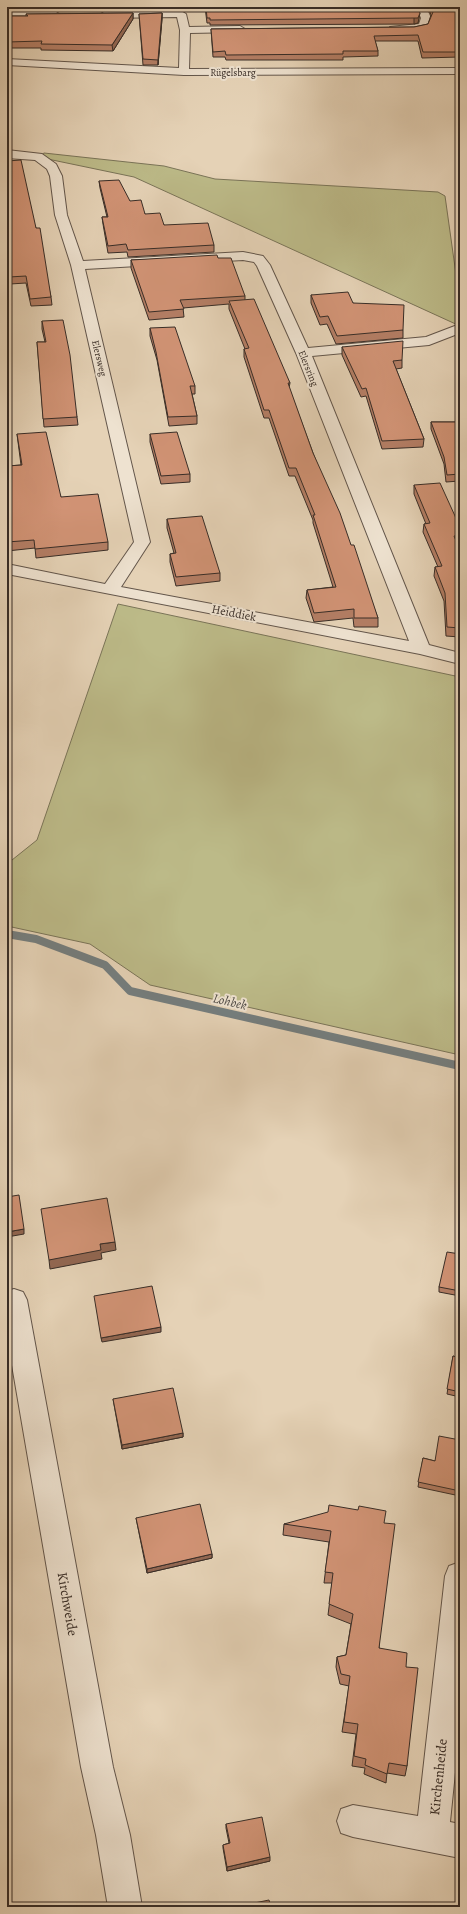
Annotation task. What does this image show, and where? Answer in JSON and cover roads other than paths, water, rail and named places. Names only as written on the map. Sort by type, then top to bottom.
[{"type":"street","points":[[382,29],[414,28],[423,26],[426,18],[421,7]]},
{"type":"street","points":[[91,15],[180,11],[185,30],[184,72]]},
{"type":"street","points":[[7,15],[68,15]]},
{"type":"street","points":[[185,30],[248,29]]},
{"type":"street","name":"Rügelsbarg","points":[[7,62],[184,72],[460,71]]},
{"type":"street","name":"Elersweg","points":[[7,154],[38,157],[52,167],[56,176],[60,215],[78,265],[142,542],[110,590]]},
{"type":"street","name":"Elersring","points":[[78,265],[244,256],[258,259],[264,265],[304,353],[421,648]]},
{"type":"street","points":[[304,353],[429,341],[460,328]]},
{"type":"street","name":"Heiddiek","points":[[7,569],[110,590],[421,648],[460,659]]},
{"type":"street","name":"Kirchweide","points":[[14,1300],[97,1767],[114,1835],[125,1907]]},
{"type":"street","name":"Kirchenheide","points":[[353,1821],[446,1838],[460,1576]]},
{"type":"waterway","name":"Lohbek","points":[[7,934],[36,939],[105,965],[130,991],[460,1066]]}]
